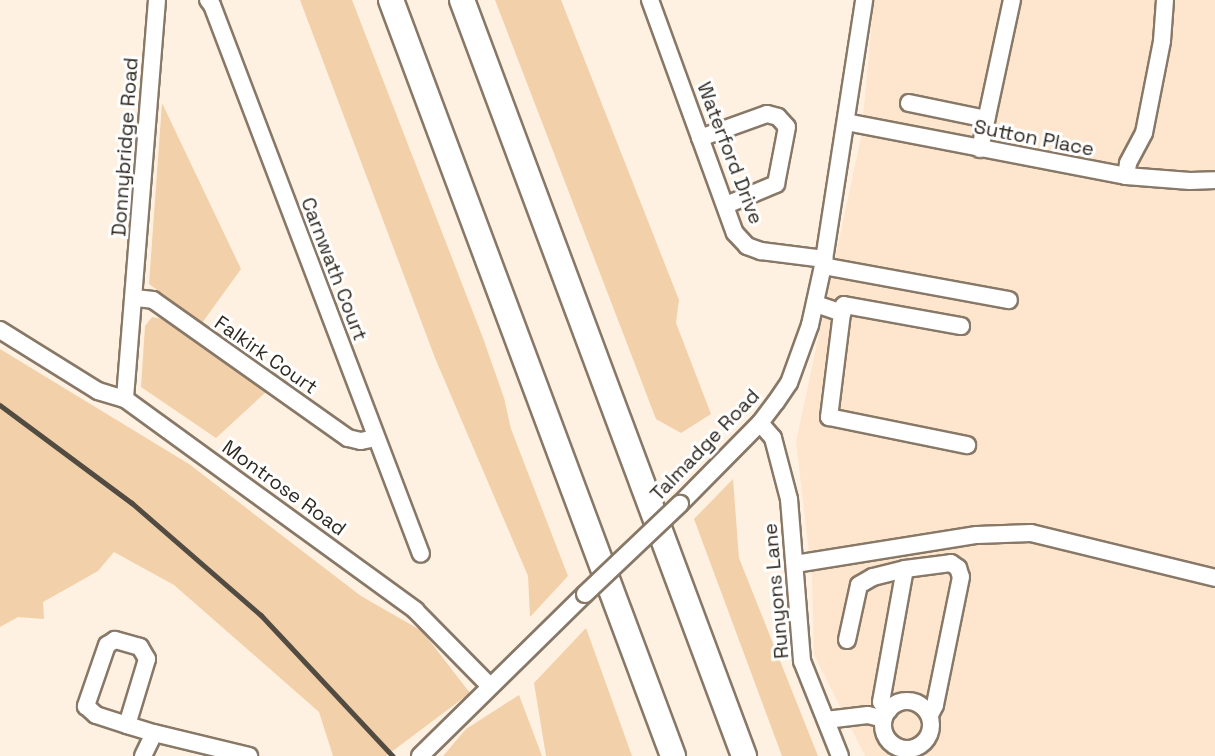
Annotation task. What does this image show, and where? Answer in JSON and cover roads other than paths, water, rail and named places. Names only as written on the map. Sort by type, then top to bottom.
[{"type":"highway","points":[[391,0],[673,756]]},
{"type":"highway","points":[[462,0],[744,756]]},
{"type":"street","name":"Donnybridge Road","points":[[135,298],[157,0]]},
{"type":"street","name":"Carnwath Court","points":[[208,0],[212,5],[421,554]]},
{"type":"street","name":"Waterford Drive","points":[[650,0],[735,233],[747,246],[761,251],[1009,300]]},
{"type":"street","name":"Talmadge Road","points":[[420,756],[489,685],[680,504],[760,423],[789,382],[816,304],[864,0]]},
{"type":"street","points":[[980,149],[1012,0]]},
{"type":"street","points":[[1126,176],[1128,163],[1144,133],[1162,41],[1165,0]]},
{"type":"street","points":[[909,103],[986,119]]},
{"type":"street","points":[[700,138],[767,114],[778,117],[787,126],[776,184],[726,206]]},
{"type":"street","name":"Sutton Place","points":[[846,122],[1126,176],[1190,181],[1215,180]]},
{"type":"street","points":[[125,399],[135,298]]},
{"type":"street","name":"Falkirk Court","points":[[135,298],[153,300],[348,438],[361,441],[375,438]]},
{"type":"street","points":[[816,304],[842,313]]},
{"type":"street","points":[[961,326],[844,304],[829,417],[967,445]]},
{"type":"street","name":"Montrose Road","points":[[0,330],[98,391],[125,399],[415,610],[489,685]]},
{"type":"street","name":"Runyons Lane","points":[[760,423],[773,438],[789,499],[795,564],[796,617],[802,661],[840,756]]},
{"type":"street","points":[[795,564],[977,535],[1031,533],[1215,578]]},
{"type":"street","points":[[847,640],[859,585],[873,577],[905,569],[951,563],[958,568],[961,577],[935,705],[930,715],[931,731],[925,750],[910,749],[891,743],[884,732],[886,714],[881,702],[905,569]]},
{"type":"street","points":[[127,725],[147,659],[140,647],[115,640],[107,645],[85,702],[89,710],[96,715],[127,725],[216,752],[249,756]]},
{"type":"street","points":[[826,720],[886,714],[898,702],[910,701],[922,705],[930,715]]},
{"type":"street","points":[[143,756],[154,733]]},
{"type":"railway","points":[[0,405],[132,503],[261,615],[393,756]]}]
